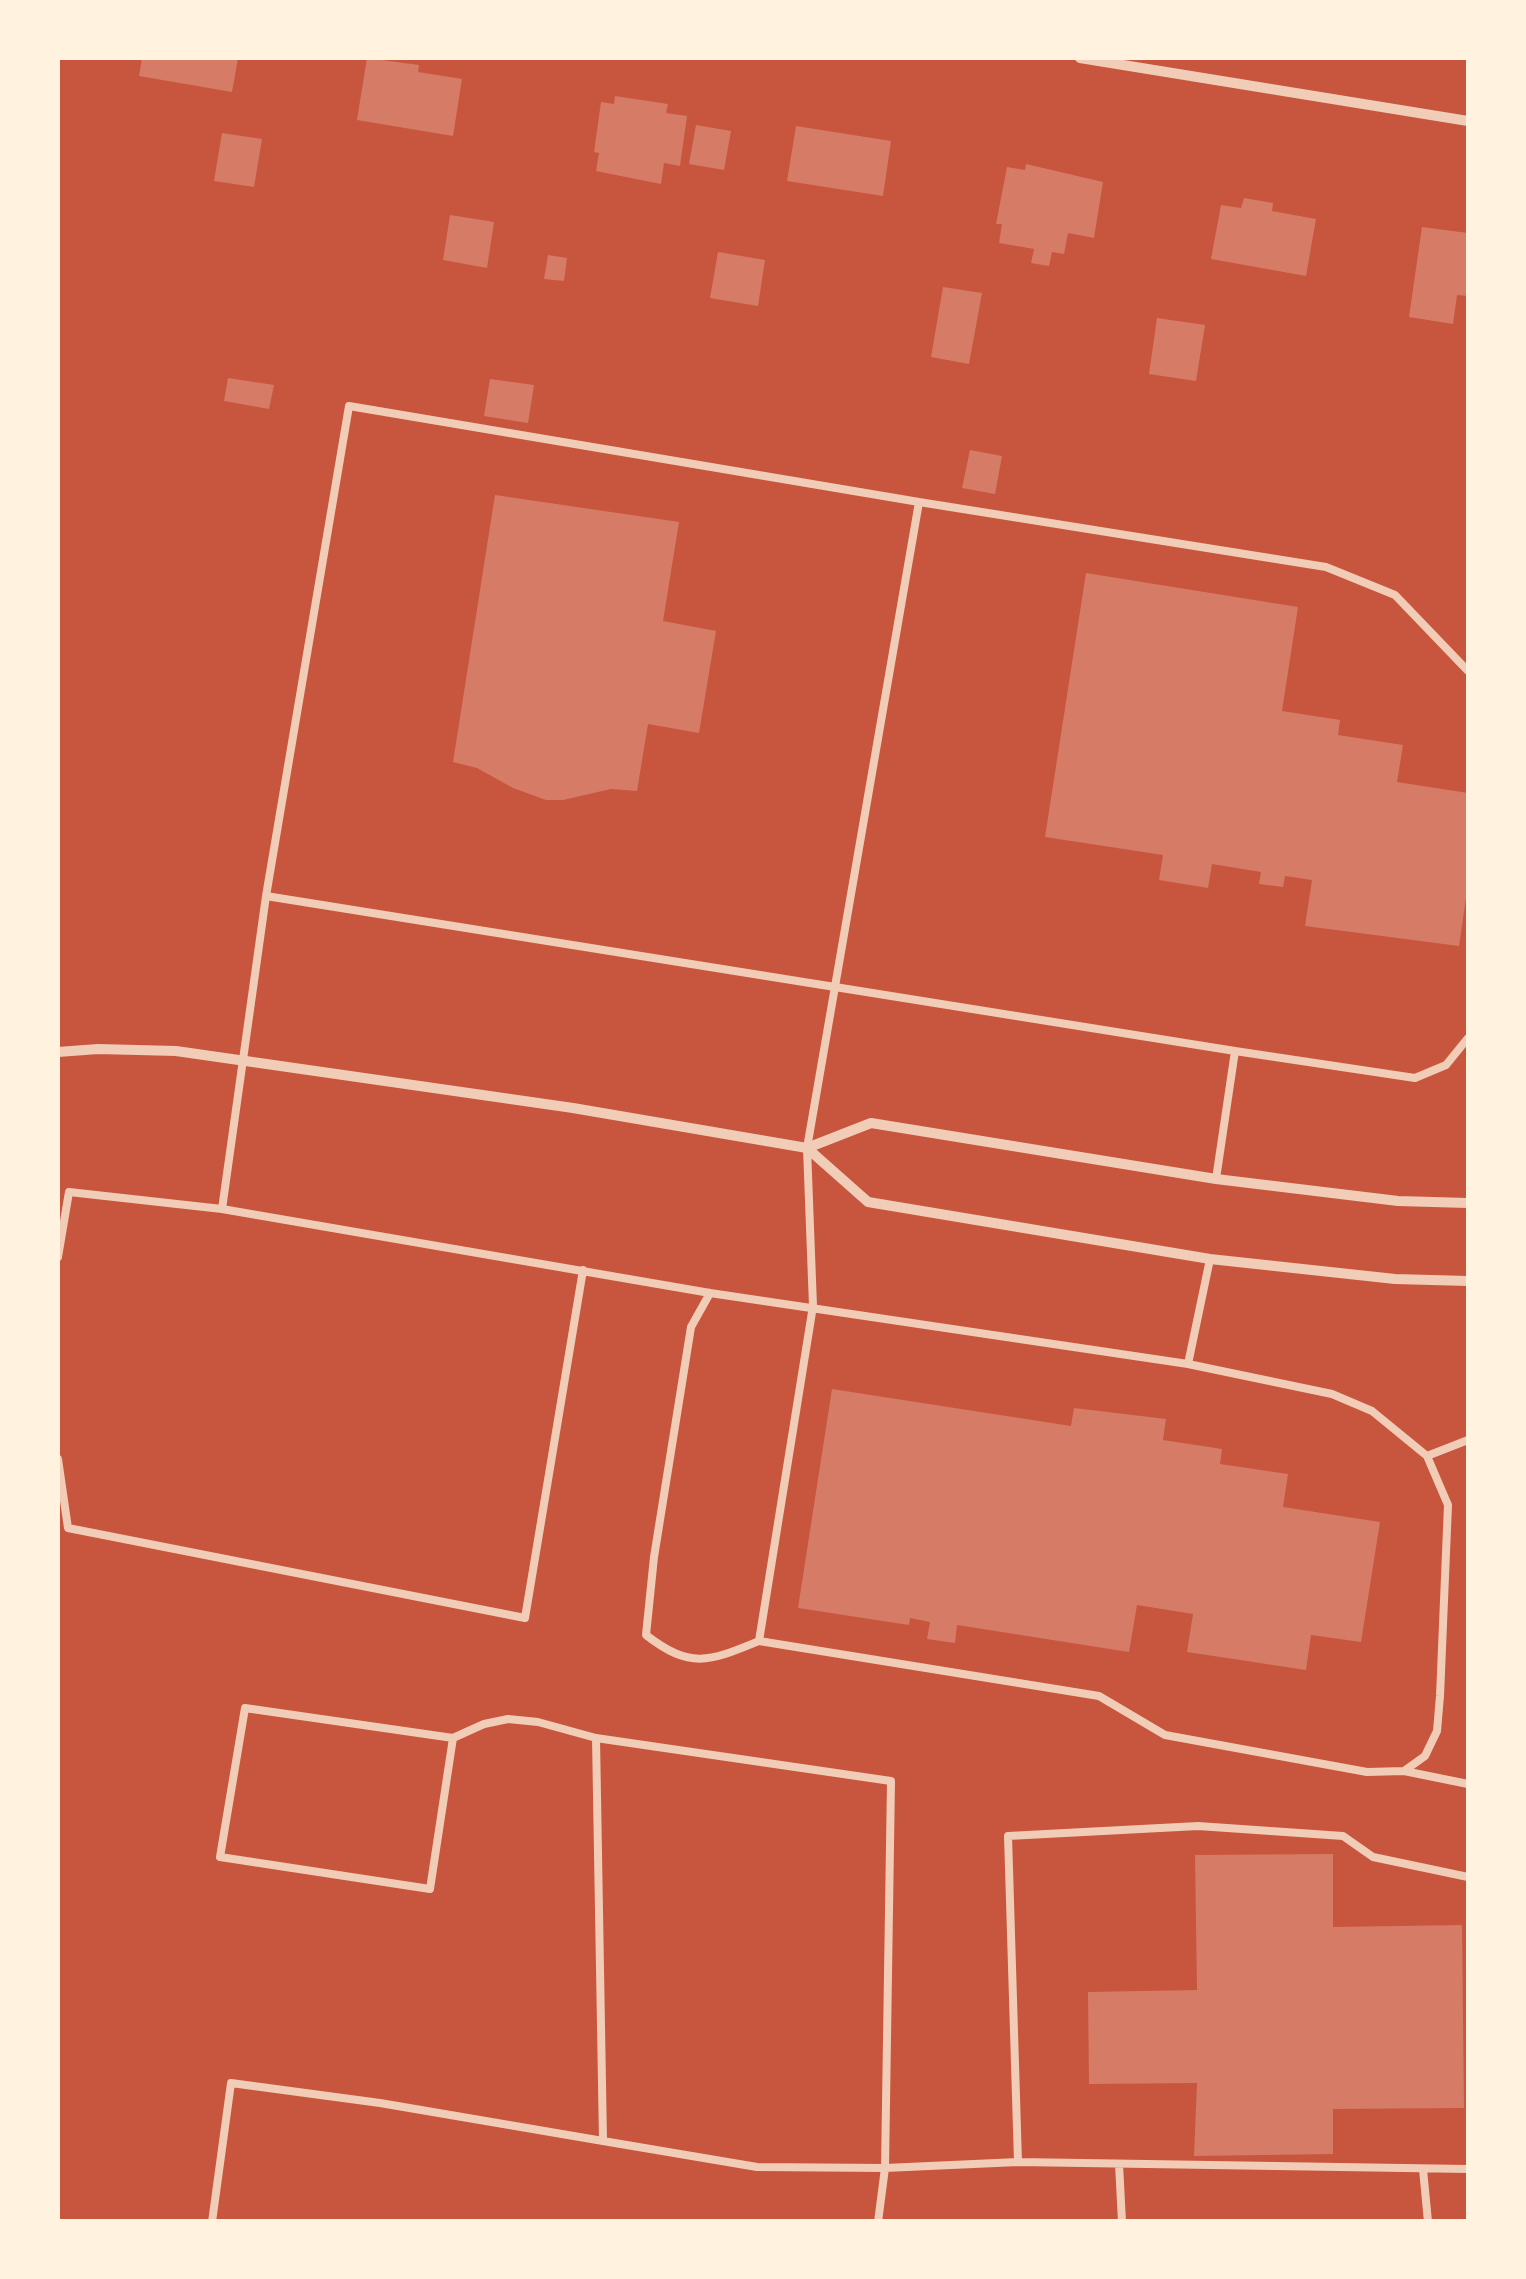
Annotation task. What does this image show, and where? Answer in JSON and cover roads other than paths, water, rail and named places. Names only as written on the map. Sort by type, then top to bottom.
[{"type":"street","points":[[1080,58],[1468,121]]},
{"type":"street","points":[[58,1052],[176,1052],[241,1060],[572,1108],[807,1148],[871,1124],[1216,1178],[1398,1201],[1468,1203]]},
{"type":"street","points":[[807,1148],[868,1202],[1210,1259],[1395,1279],[1468,1280]]},
{"type":"lane","points":[[222,1209],[266,896],[349,406],[1326,568],[1395,595],[1468,670]]},
{"type":"lane","points":[[759,1641],[812,1306],[807,1148],[919,502]]},
{"type":"lane","points":[[266,896],[1415,1078],[1446,1065],[1468,1038]]},
{"type":"lane","points":[[1216,1178],[1236,1051]]},
{"type":"lane","points":[[58,1257],[69,1192],[222,1209],[710,1293],[1188,1364],[1332,1394],[1372,1411],[1426,1456],[1448,1504],[1437,1732],[1424,1756],[1404,1771]]},
{"type":"lane","points":[[1188,1364],[1210,1259]]},
{"type":"lane","points":[[58,1459],[68,1528],[525,1618],[583,1270]]},
{"type":"lane","points":[[710,1293],[691,1327],[654,1556],[646,1635],[670,1654],[711,1660],[759,1641],[1099,1696],[1165,1735],[1367,1772],[1404,1771],[1468,1784]]},
{"type":"lane","points":[[1426,1456],[1468,1440]]},
{"type":"lane","points":[[454,1738],[430,1889],[220,1857],[244,1708],[454,1738],[484,1724],[508,1719],[538,1722],[596,1738],[891,1781],[884,2168],[878,2222]]},
{"type":"lane","points":[[596,1738],[603,2141]]},
{"type":"lane","points":[[1018,2162],[1008,1836],[1198,1826],[1343,1836],[1373,1857],[1468,1877]]},
{"type":"lane","points":[[212,2222],[231,2083],[380,2103],[757,2168],[1018,2162],[1468,2168]]},
{"type":"lane","points":[[1119,2164],[1122,2222]]},
{"type":"lane","points":[[1423,2169],[1428,2222]]}]
